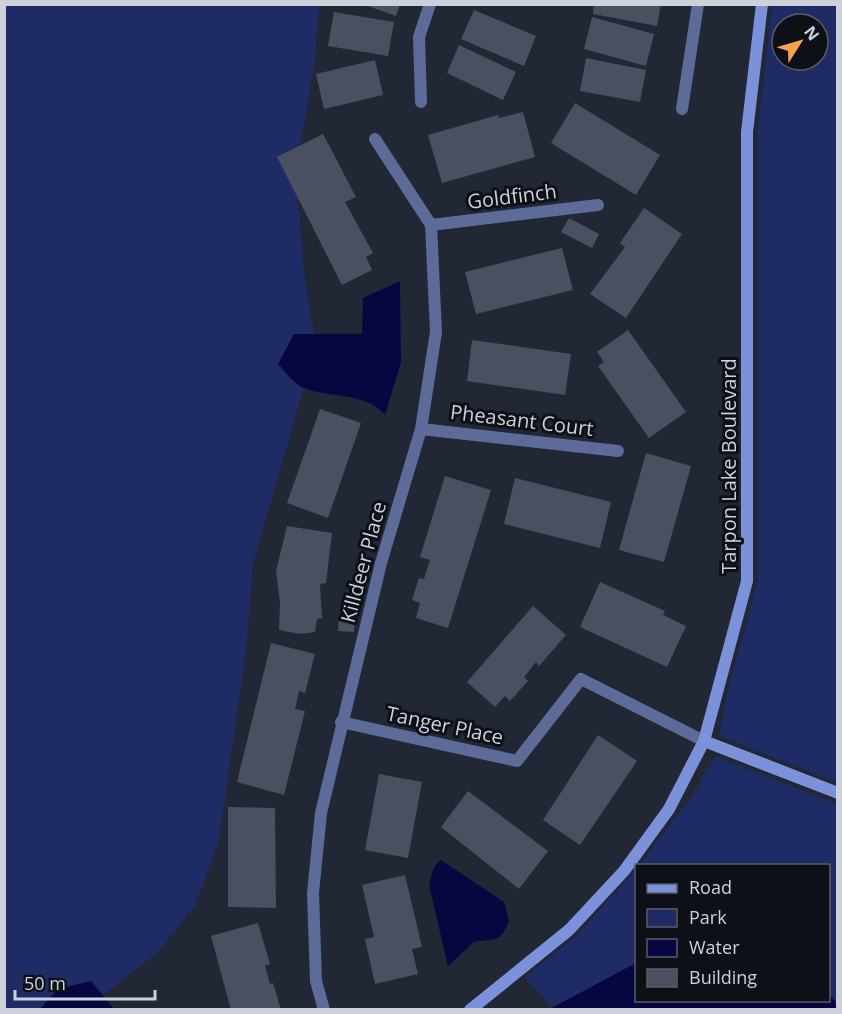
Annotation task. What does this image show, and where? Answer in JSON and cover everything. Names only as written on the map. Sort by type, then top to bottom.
[{"type":"street","points":[[421,102],[419,37],[430,4]]},
{"type":"street","points":[[681,109],[698,4]]},
{"type":"street","name":"Tarpon Lake Boulevard","points":[[470,1010],[569,930],[624,871],[669,809],[704,741],[747,581],[747,132],[762,4]]},
{"type":"street","name":"Killdeer Place","points":[[324,1010],[316,981],[313,893],[321,813],[381,563],[422,429],[436,332],[430,225],[375,139]]},
{"type":"street","name":"Goldfinch","points":[[430,225],[598,206]]},
{"type":"street","name":"Pheasant Court","points":[[422,429],[618,451]]},
{"type":"street","name":"Tanger Place","points":[[341,722],[517,761],[581,679],[704,741]]},
{"type":"street","points":[[704,741],[837,793]]},
{"type":"green space","points":[[5,5],[319,5],[315,62],[296,169],[304,274],[314,334],[294,334],[301,387],[304,387],[253,564],[247,645],[219,841],[195,906],[158,952],[103,995],[91,981],[58,989],[40,1009],[5,1010]]},
{"type":"green space","points":[[772,5],[837,5],[837,782],[719,736],[728,690],[758,580],[758,131],[770,23],[770,72],[830,72],[830,12],[771,12]]},
{"type":"green space","points":[[715,756],[837,804],[837,1003],[830,996],[830,864],[641,864],[694,793]]},
{"type":"green space","points":[[635,871],[635,964],[550,1009],[551,1006],[525,977],[575,937]]},
{"type":"water","points":[[400,281],[401,362],[385,415],[368,402],[302,387],[292,380],[278,364],[294,334],[362,334],[363,298]]},
{"type":"water","points":[[441,860],[504,902],[509,921],[499,937],[474,942],[448,966],[429,885],[434,867]]},
{"type":"water","points":[[635,964],[635,1002],[830,1002],[830,996],[837,1003],[837,1009],[550,1009]]},
{"type":"water","points":[[91,981],[114,1009],[40,1009],[58,989]]},
{"type":"building","points":[[362,4],[400,4],[396,16]]},
{"type":"building","points":[[594,4],[661,4],[657,26],[593,14]]},
{"type":"building","points":[[474,10],[536,36],[524,66],[461,39]]},
{"type":"building","points":[[334,12],[394,22],[388,56],[328,46]]},
{"type":"building","points":[[592,17],[654,34],[646,66],[584,49]]},
{"type":"building","points":[[459,45],[516,72],[503,100],[447,73]]},
{"type":"building","points":[[586,58],[646,70],[640,102],[580,91]]},
{"type":"building","points":[[375,60],[383,95],[324,109],[316,74]]},
{"type":"building","points":[[575,103],[660,155],[636,195],[551,143]]},
{"type":"building","points":[[523,112],[535,157],[442,183],[428,135],[498,115],[499,118]]},
{"type":"building","points":[[323,134],[356,197],[345,202],[373,253],[366,257],[372,270],[342,285],[277,157]]},
{"type":"building","points":[[644,208],[682,234],[626,318],[590,294],[625,247],[620,243]]},
{"type":"building","points":[[569,218],[599,234],[592,248],[561,232]]},
{"type":"building","points":[[562,248],[573,290],[476,314],[465,272]]},
{"type":"building","points":[[628,330],[686,412],[649,438],[598,366],[604,362],[597,352]]},
{"type":"building","points":[[472,340],[571,354],[565,395],[467,381]]},
{"type":"building","points":[[320,409],[361,423],[328,518],[287,503]]},
{"type":"building","points":[[646,453],[691,466],[664,562],[619,550]]},
{"type":"building","points":[[445,476],[491,490],[448,628],[416,618],[420,603],[412,600],[419,578],[424,579],[430,560],[420,557]]},
{"type":"building","points":[[515,478],[611,502],[600,548],[504,524]]},
{"type":"building","points":[[287,526],[332,533],[326,583],[320,584],[322,618],[317,619],[315,632],[300,634],[279,630],[280,603],[276,571]]},
{"type":"building","points":[[600,582],[665,611],[663,615],[686,626],[667,667],[580,627]]},
{"type":"building","points":[[533,606],[566,635],[539,666],[536,662],[524,677],[528,681],[510,701],[505,696],[495,707],[467,682]]},
{"type":"building","points":[[339,614],[355,616],[354,632],[338,631]]},
{"type":"building","points":[[271,643],[315,654],[305,693],[299,691],[295,709],[305,711],[284,795],[237,782]]},
{"type":"building","points":[[598,735],[637,761],[580,845],[543,820]]},
{"type":"building","points":[[379,774],[422,782],[408,858],[365,850]]},
{"type":"building","points":[[468,791],[548,851],[519,889],[441,827]]},
{"type":"building","points":[[228,807],[275,808],[276,908],[228,907]]},
{"type":"building","points":[[405,875],[422,947],[412,949],[418,974],[375,984],[365,939],[374,937],[362,885]]},
{"type":"building","points":[[258,923],[270,964],[265,966],[281,1010],[231,1010],[211,936]]}]
